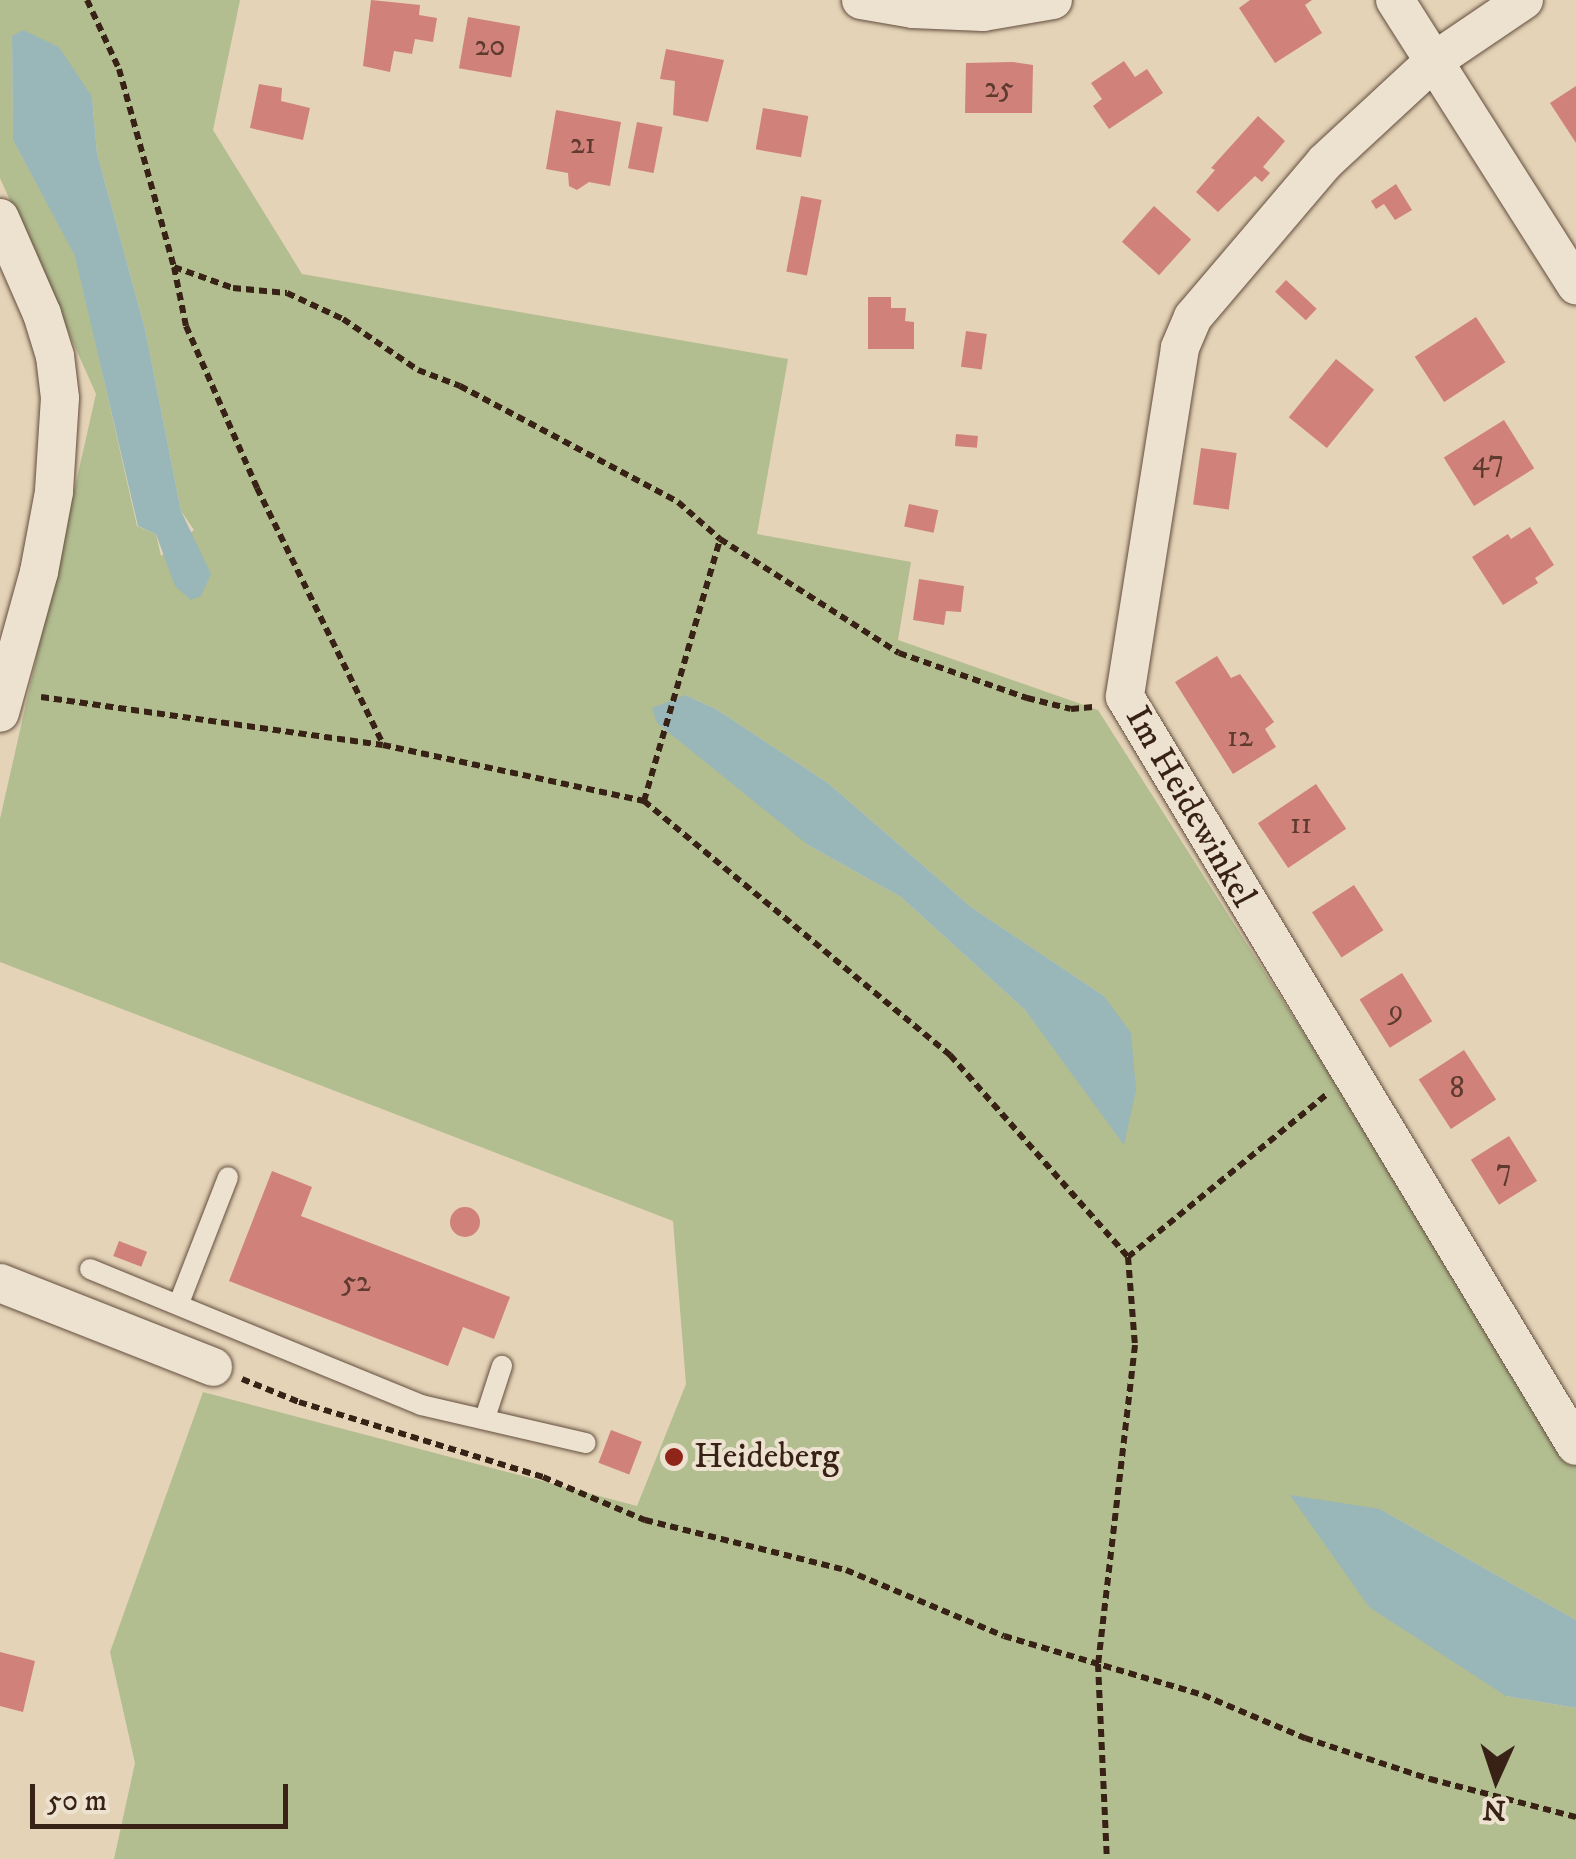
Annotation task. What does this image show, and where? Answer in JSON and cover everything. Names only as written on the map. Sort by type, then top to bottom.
[{"type":"street","points":[[861,0],[914,9],[983,12],[1053,0]]},
{"type":"street","points":[[1395,0],[1576,286]]},
{"type":"street","name":"Im Heidewinkel","points":[[1524,0],[1434,61],[1326,162],[1193,317],[1180,348],[1125,698],[1576,1446]]},
{"type":"street","points":[[0,218],[42,314],[55,356],[60,398],[48,524],[1,698]]},
{"type":"street","points":[[0,1283],[213,1367]]},
{"type":"lane","points":[[179,1304],[228,1178]]},
{"type":"lane","points":[[90,1269],[420,1405],[586,1444]]},
{"type":"lane","points":[[485,1418],[502,1366]]},
{"type":"path","points":[[87,0],[119,69],[174,267],[186,326],[257,488],[383,745]]},
{"type":"path","points":[[174,267],[232,288],[288,293],[343,318],[418,370],[460,386],[678,502],[720,538],[899,653],[1071,710],[1125,698]]},
{"type":"path","points":[[644,801],[664,744],[720,538]]},
{"type":"path","points":[[1,698],[383,745],[644,801],[950,1055],[1128,1257],[1135,1345],[1098,1664],[1108,1859]]},
{"type":"path","points":[[1128,1257],[1354,1072]]},
{"type":"path","points":[[213,1367],[298,1402],[543,1477],[644,1520],[846,1570],[1004,1636],[1203,1696],[1305,1738],[1430,1779],[1576,1816]]},
{"type":"green space","points":[[0,0],[240,0],[213,130],[302,274],[788,359],[757,534],[911,562],[898,640],[1098,710],[1576,1461],[1576,1620],[1380,1509],[1506,1696],[1576,1708],[1576,1859],[114,1859],[135,1763],[110,1652],[203,1392],[637,1506],[686,1384],[673,1221],[0,962],[0,819],[96,394],[0,178]],"holes":[[[12,36],[92,97],[97,153],[145,329],[181,511],[194,530],[161,556],[156,534],[137,526],[76,256],[13,140]],[[685,695],[716,709],[828,783],[971,907],[1104,996],[1124,1143],[1025,1010],[901,897],[808,845]]]},
{"type":"water","points":[[23,30],[59,47],[92,97],[97,153],[145,329],[181,511],[211,574],[201,596],[191,600],[175,586],[156,534],[138,526],[75,256],[13,140],[12,36]]},
{"type":"water","points":[[685,695],[716,709],[828,783],[971,907],[1104,996],[1131,1033],[1136,1090],[1124,1145],[1025,1010],[901,897],[808,845],[657,723],[652,708]]},
{"type":"water","points":[[1290,1495],[1380,1509],[1576,1620],[1576,1708],[1506,1696],[1369,1607]]},
{"type":"building","points":[[371,0],[420,5],[419,15],[437,18],[433,42],[415,39],[412,54],[394,51],[390,72],[363,66]]},
{"type":"building","points":[[1250,0],[1312,0],[1305,5],[1322,33],[1275,63],[1239,8]]},
{"type":"building","points":[[468,17],[520,26],[511,77],[459,68]]},
{"type":"building","points":[[666,49],[724,60],[708,122],[673,115],[675,81],[660,79]]},
{"type":"building","points":[[1124,61],[1135,77],[1147,69],[1163,93],[1109,129],[1093,106],[1102,99],[1091,83]]},
{"type":"building","points":[[966,63],[1033,65],[1032,113],[965,113]]},
{"type":"building","points":[[259,84],[282,88],[281,101],[310,108],[303,140],[250,128]]},
{"type":"building","points":[[1576,86],[1576,143],[1550,103]]},
{"type":"building","points":[[763,108],[808,116],[801,157],[756,149]]},
{"type":"building","points":[[556,110],[621,122],[610,186],[589,182],[577,190],[569,186],[568,173],[546,169]]},
{"type":"building","points":[[1258,116],[1285,141],[1263,167],[1270,173],[1262,182],[1255,176],[1218,212],[1196,192],[1215,170],[1211,168]]},
{"type":"building","points":[[637,122],[663,127],[654,173],[628,168]]},
{"type":"building","points":[[1396,184],[1412,210],[1395,220],[1384,204],[1376,209],[1371,201]]},
{"type":"building","points":[[801,196],[822,200],[807,276],[786,272]]},
{"type":"building","points":[[1154,206],[1191,239],[1159,275],[1122,242]]},
{"type":"building","points":[[1286,280],[1317,309],[1306,320],[1275,292]]},
{"type":"building","points":[[868,297],[891,297],[891,308],[906,308],[905,321],[914,322],[914,349],[868,349]]},
{"type":"building","points":[[1476,317],[1505,362],[1444,402],[1415,357]]},
{"type":"building","points":[[966,331],[987,334],[982,370],[961,367]]},
{"type":"building","points":[[1336,359],[1374,390],[1327,448],[1289,417]]},
{"type":"building","points":[[1504,420],[1534,468],[1474,506],[1444,458]]},
{"type":"building","points":[[956,434],[978,436],[977,448],[955,446]]},
{"type":"building","points":[[1201,448],[1237,453],[1229,509],[1193,504]]},
{"type":"building","points":[[909,504],[938,510],[934,533],[904,526]]},
{"type":"building","points":[[1530,527],[1554,565],[1535,578],[1538,583],[1503,605],[1472,557],[1508,534],[1511,539]]},
{"type":"building","points":[[919,579],[964,586],[961,612],[946,611],[944,625],[913,620]]},
{"type":"building","points":[[1217,656],[1231,678],[1240,674],[1274,722],[1265,729],[1276,747],[1233,774],[1175,682]]},
{"type":"building","points":[[1316,784],[1346,829],[1288,868],[1258,823]]},
{"type":"building","points":[[1354,885],[1383,930],[1341,958],[1312,912]]},
{"type":"building","points":[[1402,973],[1432,1021],[1390,1048],[1360,999]]},
{"type":"building","points":[[1464,1050],[1496,1099],[1451,1129],[1419,1079]]},
{"type":"building","points":[[1509,1136],[1537,1181],[1499,1205],[1471,1160]]},
{"type":"building","points":[[272,1171],[312,1187],[301,1216],[510,1297],[494,1339],[463,1327],[448,1366],[229,1281]]},
{"type":"building","points":[[465,1207],[476,1211],[480,1222],[476,1233],[465,1237],[454,1233],[450,1222],[454,1211]]},
{"type":"building","points":[[119,1241],[147,1252],[141,1267],[113,1256]]},
{"type":"building","points":[[611,1430],[642,1442],[629,1475],[598,1463]]},
{"type":"building","points":[[0,1652],[35,1661],[23,1712],[0,1706]]},
{"type":"place","name":"Heideberg","points":[[674,1457]]}]
